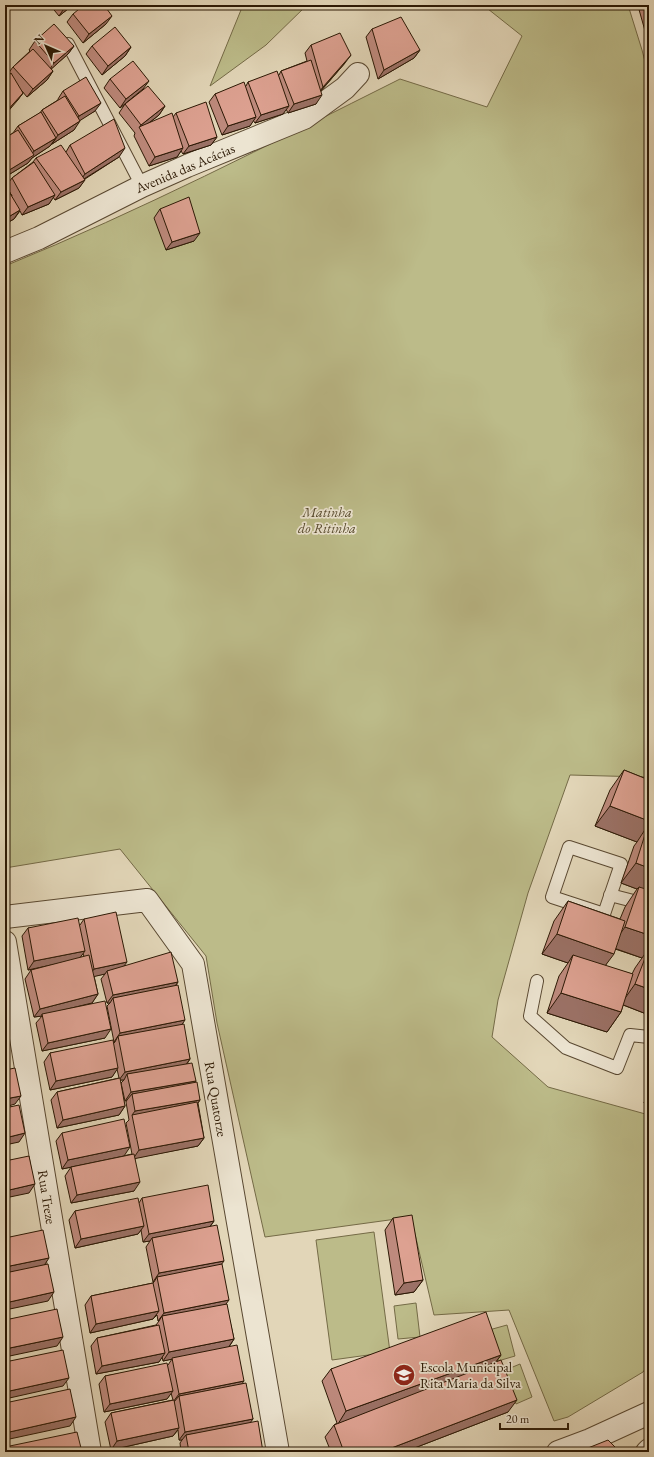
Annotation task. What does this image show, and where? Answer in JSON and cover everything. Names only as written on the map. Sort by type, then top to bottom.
[{"type":"street","name":"Avenida das Acácias","points":[[5,252],[40,238],[142,186],[193,163],[304,118],[345,88],[358,74]]},
{"type":"street","name":"Rua Quatorze","points":[[5,917],[147,900],[193,964],[278,1452]]},
{"type":"street","name":"Rua Treze","points":[[5,942],[90,1452]]},
{"type":"street","points":[[558,1452],[590,1440],[648,1411]]},
{"type":"lane","points":[[68,44],[142,186]]},
{"type":"lane","points":[[569,846],[621,864],[610,895],[604,914],[552,897],[569,846]]},
{"type":"lane","points":[[610,895],[649,905]]},
{"type":"lane","points":[[537,981],[530,1016],[566,1048],[617,1068],[630,1035],[649,1037]]},
{"type":"green space","points":[[243,5],[307,5],[266,45],[210,86]]},
{"type":"green space","name":"Matinha do Ritinha","points":[[483,5],[628,5],[649,77],[649,779],[644,777],[570,775],[528,893],[498,1000],[492,1037],[548,1087],[649,1115],[649,1364],[643,1372],[568,1417],[554,1421],[509,1310],[434,1315],[411,1217],[265,1237],[217,1023],[206,956],[120,849],[5,868],[5,266],[155,200],[400,79],[487,107],[522,36]]},
{"type":"green space","points":[[374,1232],[390,1352],[332,1360],[316,1240]]},
{"type":"green space","points":[[416,1303],[420,1337],[398,1339],[394,1306]]},
{"type":"green space","points":[[507,1325],[515,1356],[498,1361],[489,1330]]},
{"type":"green space","points":[[520,1364],[532,1397],[516,1404],[503,1371]]},
{"type":"building","points":[[84,5],[104,5],[112,16],[89,34],[73,14]]},
{"type":"building","points":[[401,17],[420,50],[384,70],[372,29]]},
{"type":"building","points":[[5,22],[9,28],[5,31]]},
{"type":"building","points":[[54,24],[74,46],[54,63],[35,41]]},
{"type":"building","points":[[115,27],[131,47],[108,66],[92,46]]},
{"type":"building","points":[[340,33],[351,55],[323,87],[311,45]]},
{"type":"building","points":[[33,49],[53,71],[33,89],[13,67]]},
{"type":"building","points":[[311,60],[322,95],[294,104],[281,71]]},
{"type":"building","points":[[133,61],[149,81],[126,99],[110,79]]},
{"type":"building","points":[[277,71],[289,106],[261,115],[248,82]]},
{"type":"building","points":[[11,73],[23,93],[5,113],[5,80]]},
{"type":"building","points":[[86,77],[101,103],[79,116],[63,91]]},
{"type":"building","points":[[244,82],[256,117],[228,126],[215,94]]},
{"type":"building","points":[[148,86],[165,106],[141,125],[125,104]]},
{"type":"building","points":[[65,96],[80,121],[58,135],[42,110]]},
{"type":"building","points":[[206,102],[217,137],[189,146],[176,113]]},
{"type":"building","points":[[41,112],[56,138],[34,151],[18,126]]},
{"type":"building","points":[[172,113],[183,148],[155,157],[139,127]]},
{"type":"building","points":[[114,119],[125,148],[85,174],[70,145]]},
{"type":"building","points":[[18,130],[34,155],[6,172],[5,138]]},
{"type":"building","points":[[61,145],[85,180],[61,192],[36,158]]},
{"type":"building","points":[[34,162],[55,195],[28,207],[12,178]]},
{"type":"building","points":[[5,185],[20,210],[5,219]]},
{"type":"building","points":[[189,197],[200,233],[172,242],[160,209]]},
{"type":"building","points":[[624,770],[649,780],[649,821],[610,806]]},
{"type":"building","points":[[648,825],[649,826],[649,868],[636,863]]},
{"type":"building","points":[[639,887],[649,890],[649,935],[625,927]]},
{"type":"building","points":[[568,901],[625,921],[614,954],[557,934]]},
{"type":"building","points":[[116,912],[127,962],[94,969],[84,919]]},
{"type":"building","points":[[78,918],[85,951],[34,961],[28,928]]},
{"type":"building","points":[[649,948],[649,989],[635,984]]},
{"type":"building","points":[[171,952],[178,982],[113,995],[107,971]]},
{"type":"building","points":[[89,955],[98,994],[40,1009],[31,970]]},
{"type":"building","points":[[573,955],[633,974],[621,1012],[561,993]]},
{"type":"building","points":[[178,985],[185,1020],[120,1033],[113,998]]},
{"type":"building","points":[[105,1001],[111,1029],[48,1043],[42,1014]]},
{"type":"building","points":[[184,1024],[190,1059],[125,1072],[118,1036]]},
{"type":"building","points":[[5,1038],[9,1057],[5,1058]]},
{"type":"building","points":[[113,1040],[118,1068],[56,1081],[50,1053]]},
{"type":"building","points":[[192,1063],[196,1081],[131,1092],[127,1074]]},
{"type":"building","points":[[15,1068],[21,1096],[5,1099],[5,1070]]},
{"type":"building","points":[[120,1078],[125,1106],[63,1120],[57,1092]]},
{"type":"building","points":[[197,1082],[200,1100],[135,1111],[132,1094]]},
{"type":"building","points":[[197,1102],[204,1138],[139,1150],[132,1115]]},
{"type":"building","points":[[19,1105],[25,1133],[5,1138],[5,1108]]},
{"type":"building","points":[[124,1119],[130,1147],[68,1160],[62,1133]]},
{"type":"building","points":[[134,1154],[140,1182],[77,1195],[71,1167]]},
{"type":"building","points":[[29,1156],[35,1184],[5,1191],[5,1161]]},
{"type":"building","points":[[208,1185],[214,1221],[149,1234],[142,1198]]},
{"type":"building","points":[[138,1198],[144,1226],[81,1239],[75,1211]]},
{"type":"building","points":[[412,1215],[423,1280],[404,1283],[393,1218]]},
{"type":"building","points":[[217,1225],[224,1261],[159,1273],[152,1238]]},
{"type":"building","points":[[43,1230],[49,1258],[5,1267],[5,1238]]},
{"type":"building","points":[[48,1264],[54,1292],[5,1303],[5,1273]]},
{"type":"building","points":[[222,1264],[229,1300],[164,1313],[157,1277]]},
{"type":"building","points":[[153,1283],[159,1311],[96,1324],[91,1296]]},
{"type":"building","points":[[227,1304],[234,1339],[169,1352],[162,1316]]},
{"type":"building","points":[[57,1309],[63,1337],[5,1349],[5,1320]]},
{"type":"building","points":[[486,1312],[501,1355],[346,1411],[331,1369]]},
{"type":"building","points":[[159,1325],[165,1353],[102,1366],[97,1338]]},
{"type":"building","points":[[237,1345],[244,1381],[179,1394],[172,1358]]},
{"type":"building","points":[[63,1350],[69,1378],[5,1392],[5,1362]]},
{"type":"building","points":[[501,1360],[517,1400],[381,1452],[344,1452],[334,1425]]},
{"type":"building","points":[[167,1363],[173,1391],[110,1404],[105,1376]]},
{"type":"building","points":[[246,1383],[253,1419],[185,1432],[179,1396]]},
{"type":"building","points":[[70,1389],[76,1417],[5,1433],[5,1403]]},
{"type":"building","points":[[174,1400],[179,1428],[117,1441],[111,1413]]},
{"type":"building","points":[[258,1421],[263,1452],[189,1452],[186,1435]]},
{"type":"building","points":[[77,1432],[82,1452],[6,1452],[5,1447]]},
{"type":"building","points":[[608,1440],[615,1447],[610,1452],[578,1452]]},
{"type":"place","name":"Escola Municipal Rita Maria da Silva","points":[[404,1375]]}]
